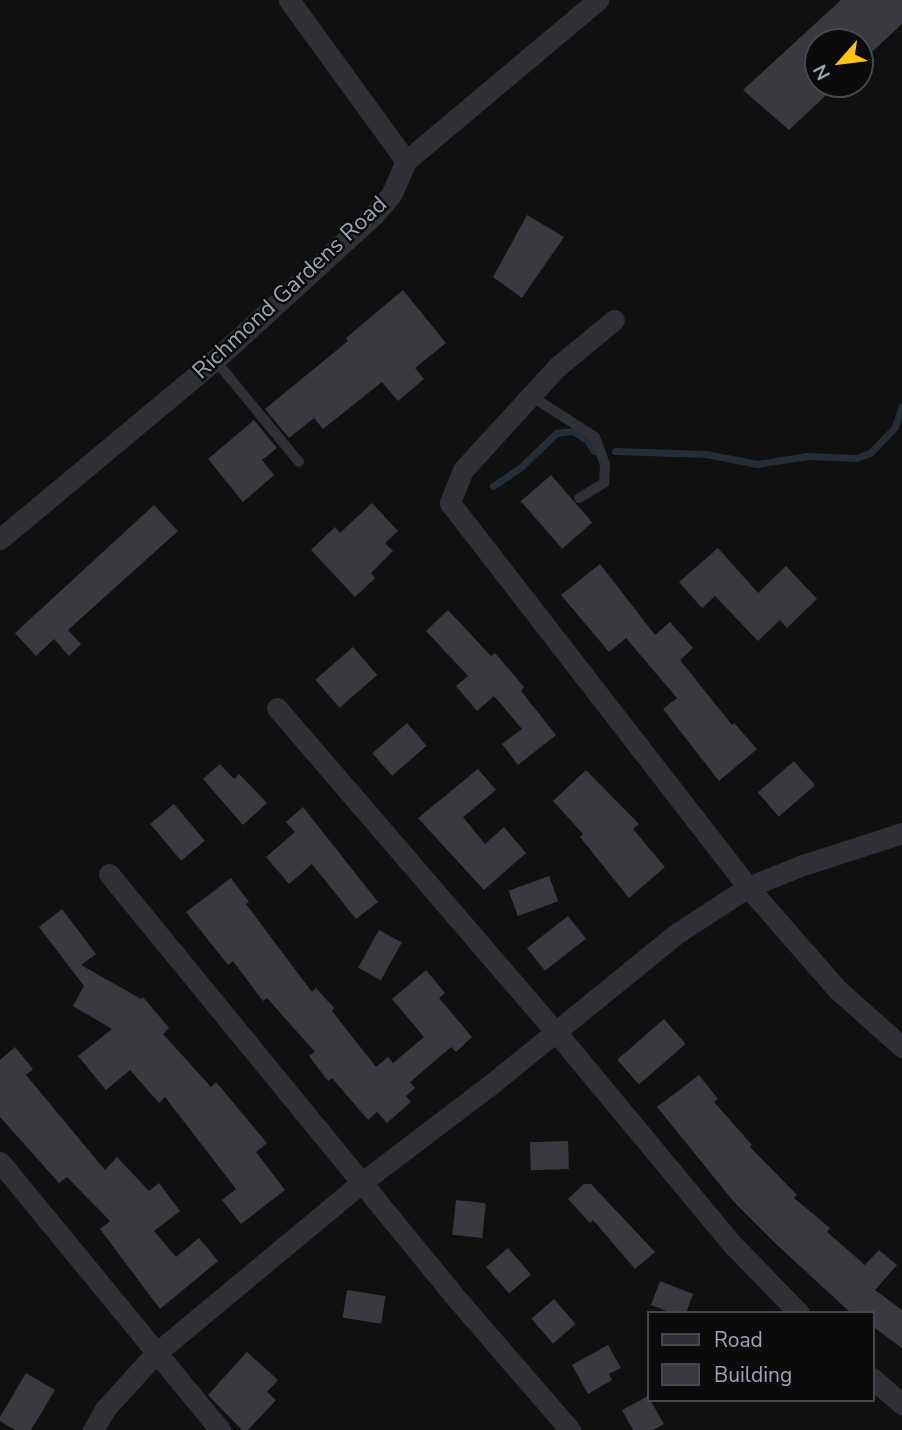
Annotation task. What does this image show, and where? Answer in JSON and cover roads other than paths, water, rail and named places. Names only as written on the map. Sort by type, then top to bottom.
[{"type":"street","points":[[289,0],[406,161]]},
{"type":"street","name":"Richmond Gardens Road","points":[[0,539],[215,360],[374,215],[391,195],[406,161],[598,0]]},
{"type":"street","points":[[614,320],[557,367],[463,470],[450,503],[748,887],[838,990],[902,1047]]},
{"type":"street","points":[[277,709],[555,1032],[732,1244],[797,1311]]},
{"type":"street","points":[[93,1430],[105,1409],[155,1354],[361,1183],[677,934],[748,887],[803,865],[902,833]]},
{"type":"street","points":[[109,874],[361,1183],[517,1371],[570,1430]]},
{"type":"street","points":[[0,1162],[220,1430]]},
{"type":"street","points":[[874,1380],[902,1404]]},
{"type":"lane","points":[[215,360],[299,462]]},
{"type":"lane","points":[[531,396],[595,438],[605,465],[604,483],[579,498]]},
{"type":"waterway","points":[[615,451],[706,454],[757,464],[807,456],[856,458],[870,453],[895,427],[902,406]]},
{"type":"waterway","points":[[493,486],[520,468],[556,433],[573,431],[587,440],[594,451]]}]
